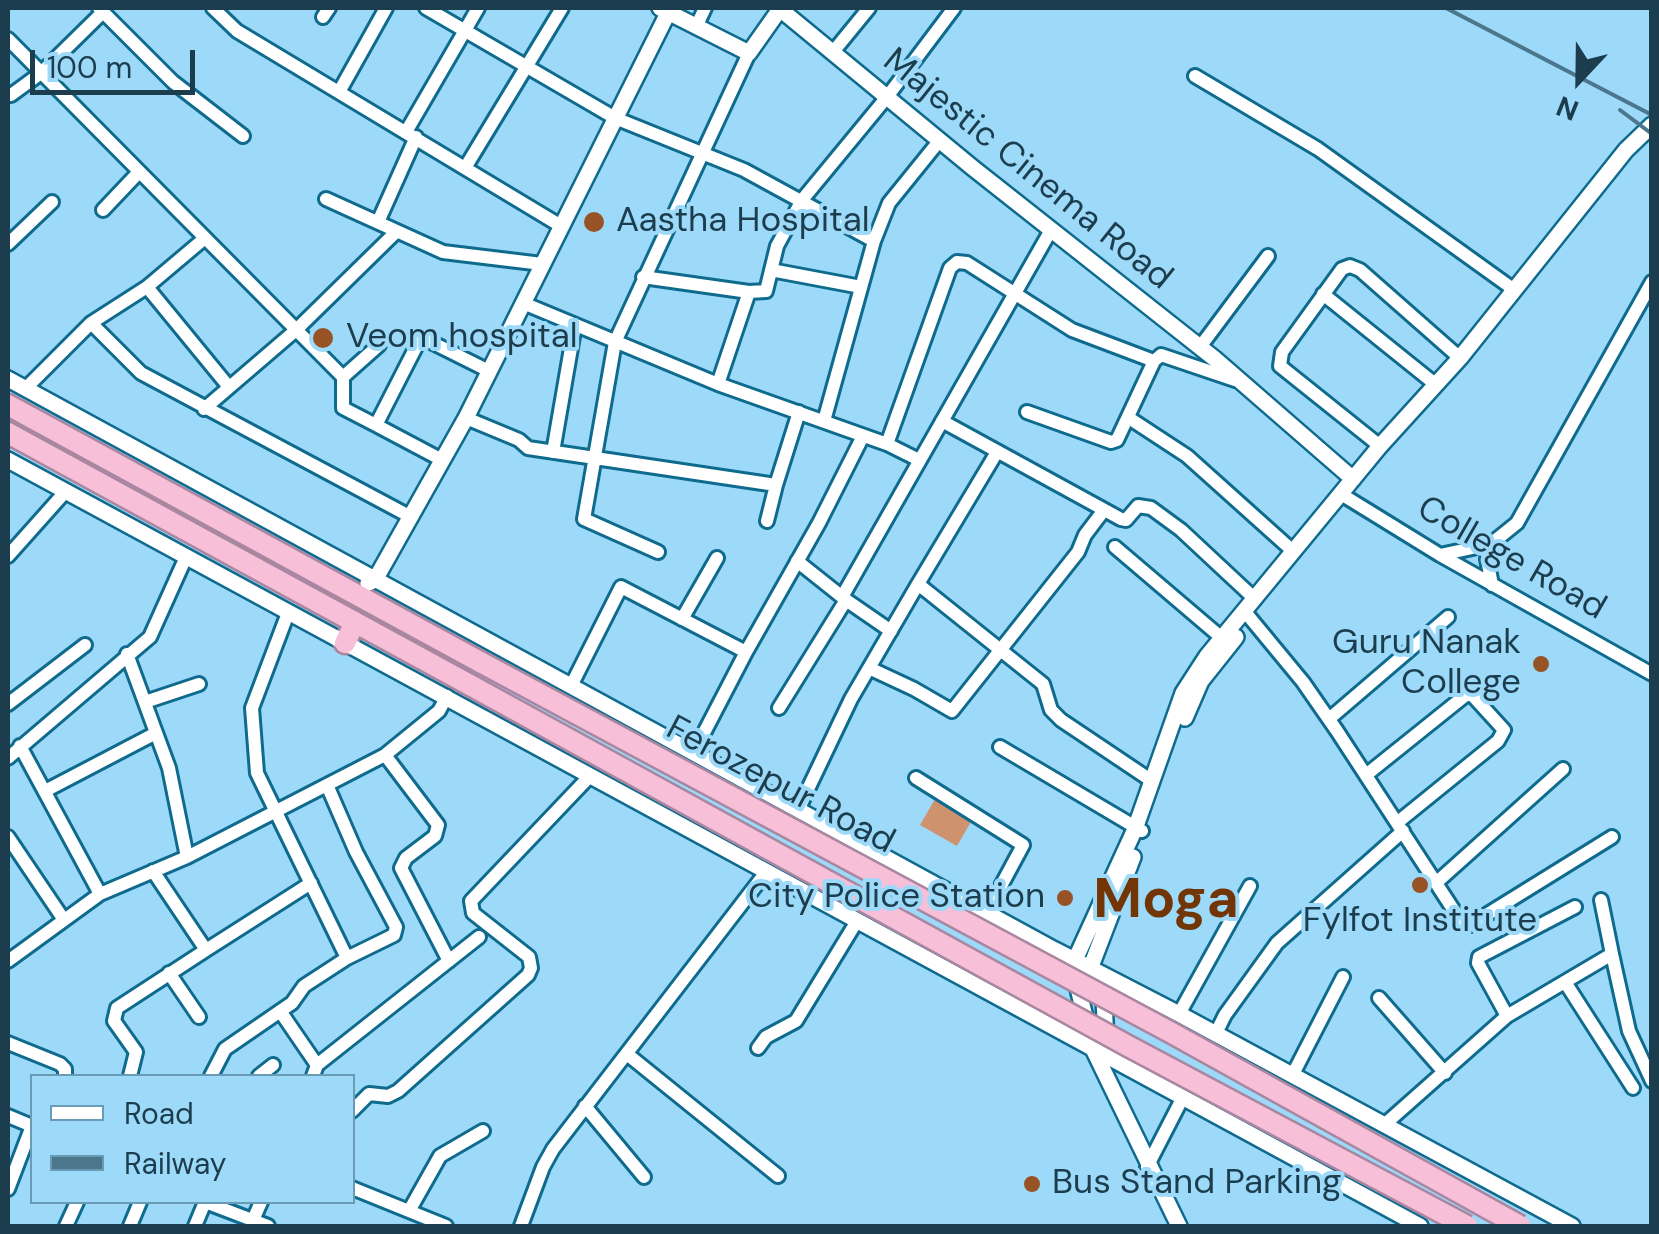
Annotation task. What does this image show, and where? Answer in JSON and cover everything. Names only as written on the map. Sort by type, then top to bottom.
[{"type":"highway","name":"Ferozepur Road","points":[[8,405],[1170,1032],[1520,1226]]},
{"type":"highway","name":"Ferozepur Road","points":[[8,433],[1128,1046],[1468,1226]]},
{"type":"highway","points":[[345,643],[355,622]]},
{"type":"street","points":[[213,8],[237,30],[562,226]]},
{"type":"street","points":[[339,92],[386,8]]},
{"type":"street","points":[[426,8],[615,118],[703,153],[802,200],[874,241]]},
{"type":"street","points":[[378,222],[411,134],[478,8]]},
{"type":"street","points":[[465,168],[562,8]]},
{"type":"street","points":[[696,26],[705,8]]},
{"type":"street","name":"Majestic Cinema Road","points":[[749,53],[780,8],[1200,347],[1352,479]]},
{"type":"street","points":[[833,52],[869,8]]},
{"type":"street","points":[[642,278],[766,291],[777,246],[802,200],[888,97],[954,8]]},
{"type":"street","points":[[11,95],[41,73],[101,10],[185,93],[243,136]]},
{"type":"street","points":[[349,590],[375,580],[466,418],[615,118],[664,10],[749,53],[614,342],[584,520],[658,552]]},
{"type":"street","points":[[8,39],[343,378],[343,408],[442,460]]},
{"type":"street","points":[[1195,76],[1318,149],[1513,289]]},
{"type":"street","points":[[1178,1226],[1107,1077],[1076,980],[1075,960],[1139,830],[1202,681],[1251,610],[1294,552],[1346,496],[1352,479],[1460,358],[1626,150],[1652,128]]},
{"type":"street","points":[[1100,1054],[1104,999],[1090,969],[1183,693],[1207,656],[1251,610],[1652,128]]},
{"type":"street","points":[[824,421],[888,203],[940,140]]},
{"type":"street","points":[[103,210],[140,172]]},
{"type":"street","points":[[326,199],[442,252],[542,264]]},
{"type":"street","points":[[8,244],[52,202]]},
{"type":"street","points":[[779,708],[1051,230]]},
{"type":"street","points":[[204,409],[296,330],[396,232]]},
{"type":"street","points":[[24,389],[90,323],[147,288],[205,238]]},
{"type":"street","points":[[1200,347],[1268,256]]},
{"type":"street","points":[[887,444],[952,264],[967,263],[1072,330],[1154,361]]},
{"type":"street","points":[[1380,446],[1280,366],[1282,352],[1342,269],[1354,268],[1460,358]]},
{"type":"street","points":[[771,270],[861,288]]},
{"type":"street","points":[[1440,555],[1491,544],[1510,530],[1652,282]]},
{"type":"street","points":[[147,288],[229,387]]},
{"type":"street","points":[[718,384],[749,292]]},
{"type":"street","points":[[1323,294],[1435,384]]},
{"type":"street","points":[[523,303],[718,384],[887,444],[919,460]]},
{"type":"street","points":[[90,323],[135,369],[411,517]]},
{"type":"street","points":[[553,452],[575,326]]},
{"type":"street","points":[[376,425],[422,340],[489,370]]},
{"type":"street","points":[[343,378],[380,345]]},
{"type":"street","points":[[1027,412],[1111,442],[1117,440],[1129,418],[1154,361],[1166,355],[1242,383]]},
{"type":"street","points":[[8,379],[1090,969],[1572,1226]]},
{"type":"street","points":[[767,521],[798,412]]},
{"type":"street","points":[[466,418],[519,440],[528,448],[776,485]]},
{"type":"street","points":[[1129,418],[1186,456],[1294,552]]},
{"type":"street","points":[[942,421],[1104,510],[1126,520],[1138,506],[1151,508],[1181,530],[1251,610],[1329,719],[1462,923],[1470,925],[1612,837]]},
{"type":"street","points":[[694,752],[864,436]]},
{"type":"street","points":[[798,808],[869,668],[997,452]]},
{"type":"street","points":[[8,460],[1420,1226]]},
{"type":"street","points":[[8,556],[66,492]]},
{"type":"street","name":"College Road","points":[[1346,496],[1440,555],[1652,674]]},
{"type":"street","points":[[869,668],[952,711],[1078,552],[1104,510]]},
{"type":"street","points":[[1491,544],[1487,559],[1492,585]]},
{"type":"street","points":[[1115,546],[1223,638]]},
{"type":"street","points":[[8,758],[155,630],[186,557]]},
{"type":"street","points":[[682,619],[717,558]]},
{"type":"street","points":[[797,561],[891,631]]},
{"type":"street","points":[[918,584],[1043,684],[1051,710],[1061,720],[1152,781]]},
{"type":"street","points":[[572,684],[621,587],[746,652]]},
{"type":"street","points":[[288,613],[251,717],[257,773],[347,958]]},
{"type":"street","points":[[1329,719],[1448,617]]},
{"type":"street","points":[[10,697],[85,645]]},
{"type":"street","points":[[127,654],[169,768],[187,857]]},
{"type":"street","points":[[145,702],[199,684]]},
{"type":"street","points":[[1215,1035],[1225,1014],[1277,942],[1400,826],[1498,741],[1504,730],[1474,696],[1466,694],[1366,775]]},
{"type":"street","points":[[8,961],[100,894],[187,857],[385,755],[438,711],[447,696]]},
{"type":"street","points":[[45,791],[156,732]]},
{"type":"street","points":[[20,746],[100,894]]},
{"type":"street","points":[[1000,747],[1139,830]]},
{"type":"street","points":[[385,755],[438,825],[434,836],[406,858],[401,868],[449,960]]},
{"type":"street","points":[[1436,882],[1563,769]]},
{"type":"street","points":[[355,1108],[369,1094],[388,1096],[398,1091],[528,975],[529,958],[473,913],[471,901],[588,778]]},
{"type":"street","points":[[916,778],[1023,845],[987,912]]},
{"type":"street","points":[[213,1074],[225,1049],[296,1000],[306,984],[347,958],[392,937],[396,927],[356,852],[328,785]]},
{"type":"street","points":[[8,837],[64,920]]},
{"type":"street","points":[[154,871],[206,950]]},
{"type":"street","points":[[521,1226],[547,1158],[767,872]]},
{"type":"street","points":[[130,1074],[136,1052],[114,1020],[120,1005],[311,883]]},
{"type":"street","points":[[1179,1014],[1250,886]]},
{"type":"street","points":[[1600,900],[1629,1031],[1652,1081]]},
{"type":"street","points":[[1507,1016],[1478,964],[1479,957],[1575,907]]},
{"type":"street","points":[[758,1048],[766,1038],[796,1021],[857,920]]},
{"type":"street","points":[[280,1012],[315,1071],[479,937]]},
{"type":"street","points":[[1384,1126],[1507,1016],[1612,954]]},
{"type":"street","points":[[169,973],[199,1017]]},
{"type":"street","points":[[1292,1076],[1343,977]]},
{"type":"street","points":[[1565,982],[1633,1088]]},
{"type":"street","points":[[1379,998],[1445,1073]]},
{"type":"street","points":[[8,1043],[60,1064],[64,1074]]},
{"type":"street","points":[[627,1054],[778,1176]]},
{"type":"street","points":[[262,1074],[273,1065]]},
{"type":"street","points":[[1147,1167],[1182,1099]]},
{"type":"street","points":[[585,1106],[644,1177]]},
{"type":"street","points":[[409,1211],[440,1156],[483,1130]]},
{"type":"street","points":[[8,1189],[30,1131]]},
{"type":"street","points":[[355,1189],[446,1226]]},
{"type":"street","points":[[210,1204],[268,1226]]},
{"type":"street","points":[[253,1220],[260,1204]]},
{"type":"shaded area","points":[[935,799],[972,820],[957,846],[920,825]]},
{"type":"railway","points":[[1446,8],[1652,115]]},
{"type":"railway","points":[[1620,110],[1652,134]]},
{"type":"place","name":"Aastha Hospital","points":[[594,222]]},
{"type":"place","name":"Veom hospital","points":[[323,338]]},
{"type":"place","name":"Guru Nanak College","points":[[1541,664]]},
{"type":"place","name":"Fylfot Institute","points":[[1420,885]]},
{"type":"place","name":"City Police Station","points":[[1065,898]]},
{"type":"place","name":"Bus Stand Parking","points":[[1032,1184]]},
{"type":"district","name":"Moga","points":[[1166,903]]}]
